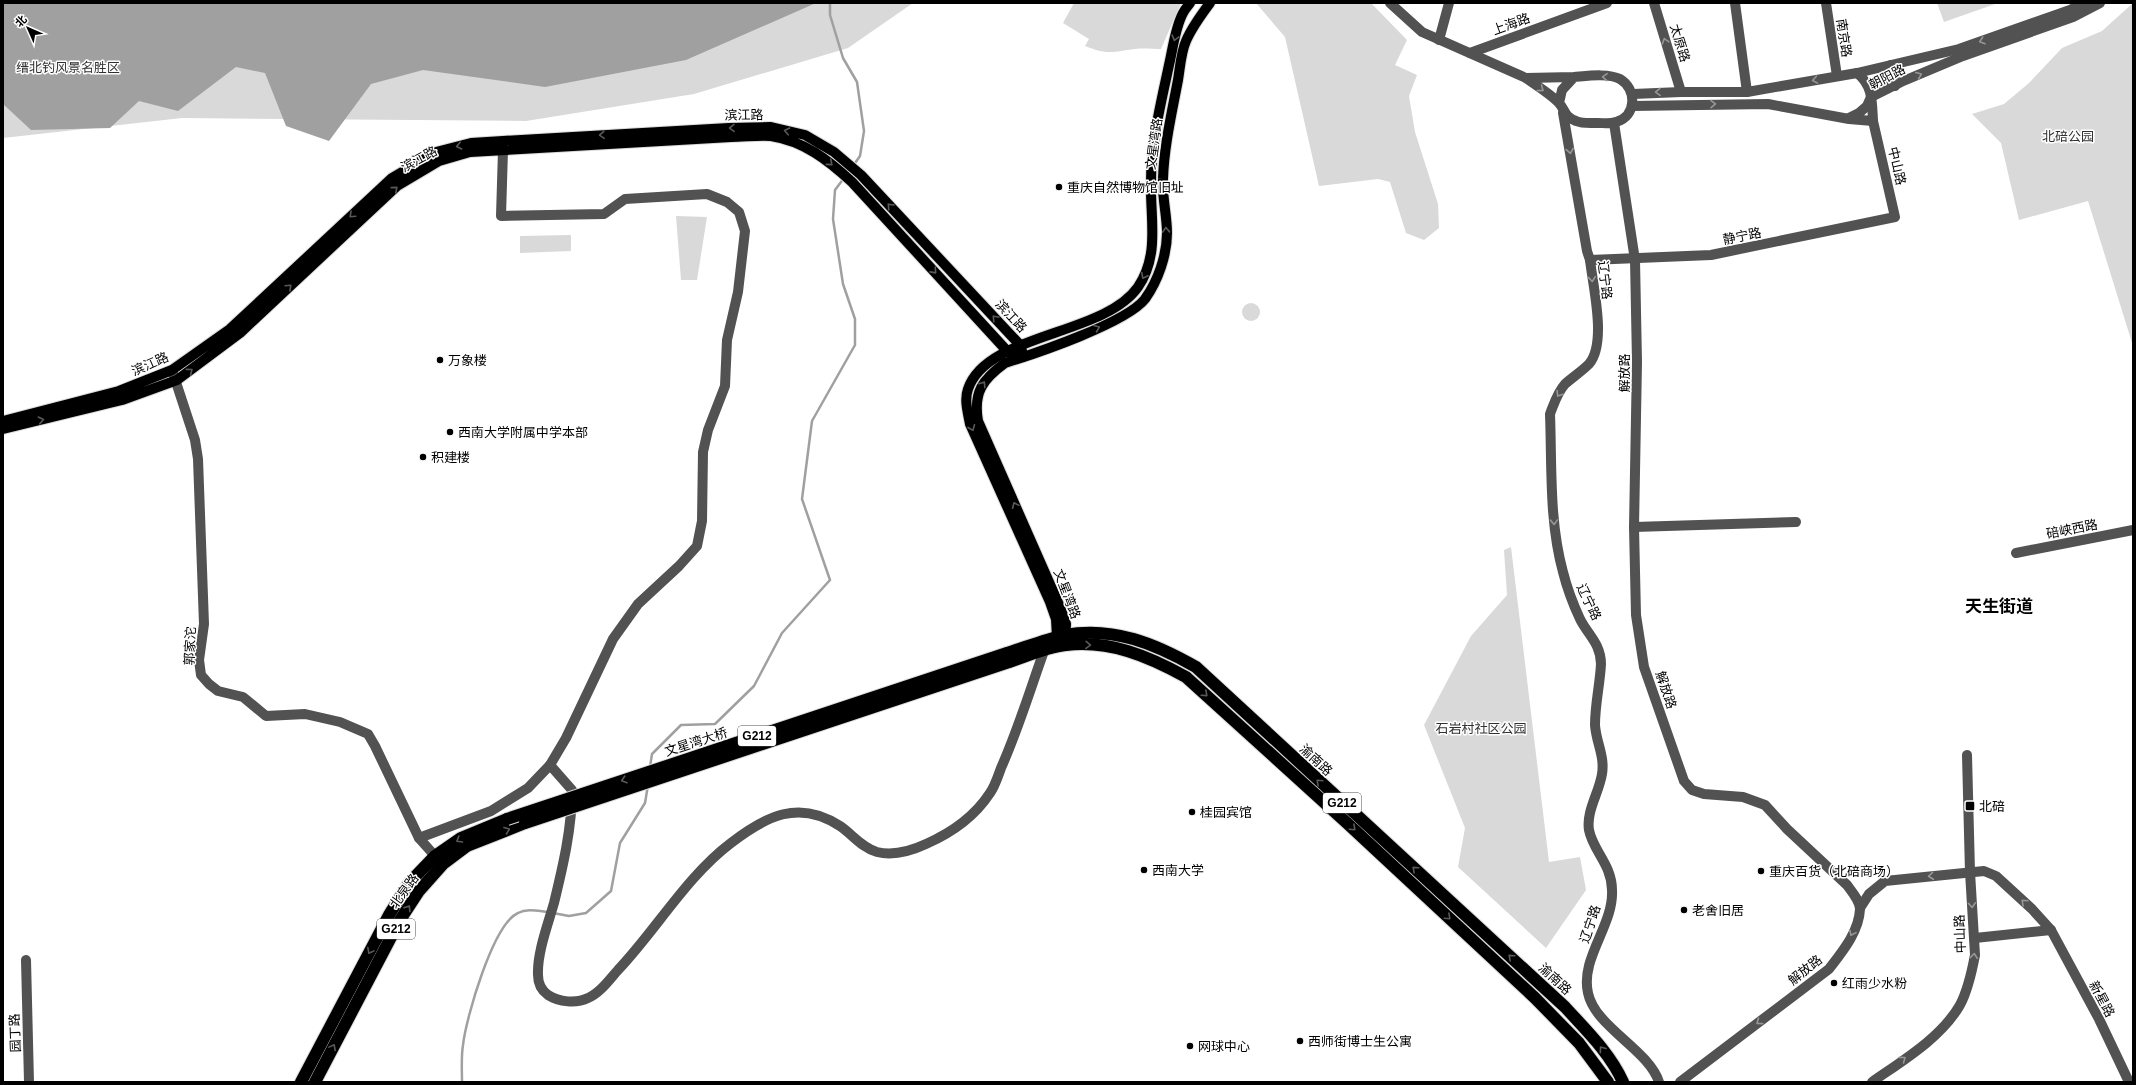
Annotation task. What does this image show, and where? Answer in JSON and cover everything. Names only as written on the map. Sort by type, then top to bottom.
[{"type":"highway","name":"渝南路","points":[[1008,658],[1063,639],[1111,635],[1139,640],[1163,648],[1196,667],[1565,1008],[1594,1038],[1619,1073],[1623,1082]]},
{"type":"highway","name":"渝南路","points":[[1008,658],[1044,651],[1063,639],[1134,652],[1156,661],[1186,677],[1342,818],[1535,998],[1579,1043],[1608,1082]]},
{"type":"highway","name":"文星湾大桥","points":[[507,819],[1008,658]]},
{"type":"highway","name":"文星湾大桥","points":[[525,823],[1008,658]]},
{"type":"highway","name":"北泉路","points":[[301,1082],[389,915],[410,883],[434,856],[461,838],[507,819]]},
{"type":"highway","name":"北泉路","points":[[315,1082],[400,920],[419,891],[443,864],[467,846],[525,823]]},
{"type":"main road","name":"文星湾路","points":[[1063,639],[1050,602],[970,424],[966,404],[968,389],[978,372],[987,363],[1021,346],[1104,313],[1120,305],[1129,298],[1144,276],[1151,261],[1153,238],[1150,180],[1153,143],[1175,39],[1183,13],[1190,3]]},
{"type":"main road","name":"文星湾路","points":[[1063,639],[1060,607],[978,421],[976,410],[980,389],[990,374],[1005,362],[1023,357],[1116,321],[1134,309],[1145,299],[1155,281],[1163,261],[1167,234],[1162,201],[1162,177],[1166,143],[1185,42],[1198,19],[1210,3]]},
{"type":"main road","name":"滨江路","points":[[3,421],[119,391],[172,370],[230,329],[392,178],[436,152],[471,143],[729,128],[805,135],[834,152],[861,175],[1021,346],[1023,357],[1008,352],[852,182],[827,160],[800,144],[771,132],[470,152],[439,161],[397,186],[240,333],[177,380],[122,400],[3,429]]},
{"type":"main road","points":[[321,1082],[324,1064]]},
{"type":"street","points":[[1390,3],[1422,32],[1526,78],[1578,122],[1614,123],[1624,118],[1632,106],[1632,94],[1628,85],[1619,79],[1609,76],[1526,78]]},
{"type":"street","points":[[1439,40],[1449,3]]},
{"type":"street","name":"上海路","points":[[1470,53],[1607,3]]},
{"type":"street","name":"太原路","points":[[1654,3],[1681,92]]},
{"type":"street","points":[[1736,3],[1747,92]]},
{"type":"street","name":"南京路","points":[[1826,3],[1837,76]]},
{"type":"street","points":[[1632,94],[1747,92],[1857,73],[1959,49],[2070,10],[2084,3]]},
{"type":"street","name":"朝阳路","points":[[1849,118],[1860,113],[1867,106],[1871,97],[1895,86],[1963,56],[2074,17],[2100,3]]},
{"type":"street","points":[[1891,65],[1885,71],[1884,76],[1887,81],[1895,86]]},
{"type":"street","name":"中山路","points":[[1857,73],[1863,78],[1869,88],[1873,121],[1895,217]]},
{"type":"street","points":[[1561,108],[1562,90],[1574,77]]},
{"type":"street","points":[[1632,106],[1768,104],[1873,121]]},
{"type":"street","name":"辽宁路","points":[[1561,108],[1586,251],[1590,260],[1598,332],[1597,348],[1589,363],[1564,385],[1556,398],[1550,414],[1556,543],[1572,604],[1582,622],[1594,638],[1601,663],[1595,727],[1603,759],[1602,775],[1590,812],[1589,830],[1610,870],[1613,891],[1610,911],[1590,964],[1586,982],[1588,996],[1596,1011],[1649,1064],[1659,1082]]},
{"type":"street","name":"解放路","points":[[1614,123],[1635,260],[1637,362],[1634,527],[1636,615],[1644,667],[1684,781],[1692,790],[1704,794],[1743,797],[1765,806],[1787,829],[1847,885],[1855,895],[1860,908],[1857,922],[1846,947],[1829,969],[1680,1082]]},
{"type":"street","points":[[419,838],[491,811],[528,788],[550,765],[566,738],[614,639],[638,604],[679,566],[697,546],[702,521],[704,452],[708,430],[725,386],[727,340],[738,292],[745,231],[739,212],[727,202],[708,194],[625,199],[604,214],[500,216],[503,150]]},
{"type":"street","name":"静宁路","points":[[1590,260],[1635,260],[1711,255],[1895,217]]},
{"type":"street","name":"郭家沱","points":[[172,370],[177,380],[195,440],[198,460],[204,624],[199,660],[202,676],[209,684],[218,690],[243,697],[266,716],[305,714],[340,722],[368,734],[419,838],[434,856]]},
{"type":"street","points":[[1634,527],[1796,522]]},
{"type":"street","name":"碚峡西路","points":[[2016,553],[2133,530]]},
{"type":"street","points":[[550,765],[572,790],[572,818],[555,899],[544,939],[538,975],[541,988],[548,995],[569,1002],[587,999],[600,990],[632,955],[680,895],[711,861],[740,836],[771,818],[788,813],[799,812],[816,814],[839,825],[866,848],[878,852],[904,853],[944,836],[969,818],[991,793],[1008,754],[1044,651]]},
{"type":"street","name":"中山路","points":[[1872,1082],[1933,1037],[1954,1014],[1960,1004],[1973,967],[1975,938],[1970,872],[1968,755]]},
{"type":"street","name":"新星路","points":[[1860,908],[1869,894],[1885,881],[1984,871],[1996,876],[2032,909],[2051,930],[2099,1019],[2129,1082]]},
{"type":"street","points":[[1975,938],[2051,930]]},
{"type":"street","name":"园丁路","points":[[26,960],[29,1082]]},
{"type":"green space","name":"缙北钓风景名胜区","points":[[3,3],[913,3],[848,48],[694,94],[526,121],[182,118],[3,138]]},
{"type":"green space","points":[[1074,3],[1181,3],[1161,49],[1138,49],[1105,52],[1085,46],[1089,39],[1063,23]]},
{"type":"green space","points":[[1256,3],[1371,3],[1407,40],[1395,65],[1417,75],[1409,96],[1415,132],[1438,204],[1439,228],[1424,240],[1406,233],[1390,182],[1378,179],[1319,186],[1285,37]]},
{"type":"green space","points":[[1937,3],[1998,3],[1944,22]]},
{"type":"green space","name":"北碚公园","points":[[2133,3],[2133,346],[2088,201],[2019,220],[2001,143],[1972,114],[2004,104],[2029,83],[2062,48],[2102,31]]},
{"type":"green space","points":[[676,216],[707,217],[697,280],[681,280]]},
{"type":"green space","points":[[571,235],[571,251],[520,253],[520,236]]},
{"type":"green space","points":[[1247,303],[1255,303],[1260,308],[1258,319],[1255,321],[1247,321],[1242,316],[1242,308]]},
{"type":"green space","name":"石岩村社区公园","points":[[1511,547],[1549,862],[1580,857],[1586,890],[1546,948],[1458,867],[1465,828],[1424,725],[1471,636],[1507,595],[1504,550]]},
{"type":"shaded area","name":"缙北钓风景名胜区","points":[[3,3],[816,3],[686,60],[545,87],[423,70],[371,84],[329,141],[286,126],[265,73],[236,67],[178,111],[139,101],[110,128],[31,130],[3,104]]},
{"type":"waterway","points":[[830,3],[830,15],[843,58],[857,82],[864,131],[860,156],[853,166]]},
{"type":"waterway","points":[[650,767],[652,754],[681,725],[715,724],[754,686],[782,633],[830,580],[802,499],[812,421],[855,345],[855,319],[843,284],[833,219],[835,190],[844,178]]},
{"type":"waterway","points":[[553,913],[569,916],[586,913],[611,891],[620,843],[645,803],[648,785]]},
{"type":"waterway","points":[[462,1082],[462,1050],[469,1015],[482,973],[499,934],[509,921],[521,911],[529,910],[548,912]]},
{"type":"place","name":"重庆自然博物馆旧址","points":[[1059,187]]},
{"type":"place","name":"万象楼","points":[[440,360]]},
{"type":"place","name":"西南大学附属中学本部","points":[[450,432]]},
{"type":"place","name":"积建楼","points":[[423,457]]},
{"type":"place","name":"北碚","points":[[1970,806]]},
{"type":"place","name":"桂园宾馆","points":[[1192,812]]},
{"type":"place","name":"西南大学","points":[[1144,870]]},
{"type":"place","name":"重庆百货（北碚商场）","points":[[1761,871]]},
{"type":"place","name":"老舍旧居","points":[[1684,910]]},
{"type":"place","name":"红雨少水粉","points":[[1834,983]]},
{"type":"place","name":"西师街博士生公寓","points":[[1300,1041]]},
{"type":"place","name":"网球中心","points":[[1190,1046]]},
{"type":"district","name":"天生街道","points":[[1999,606]]}]
